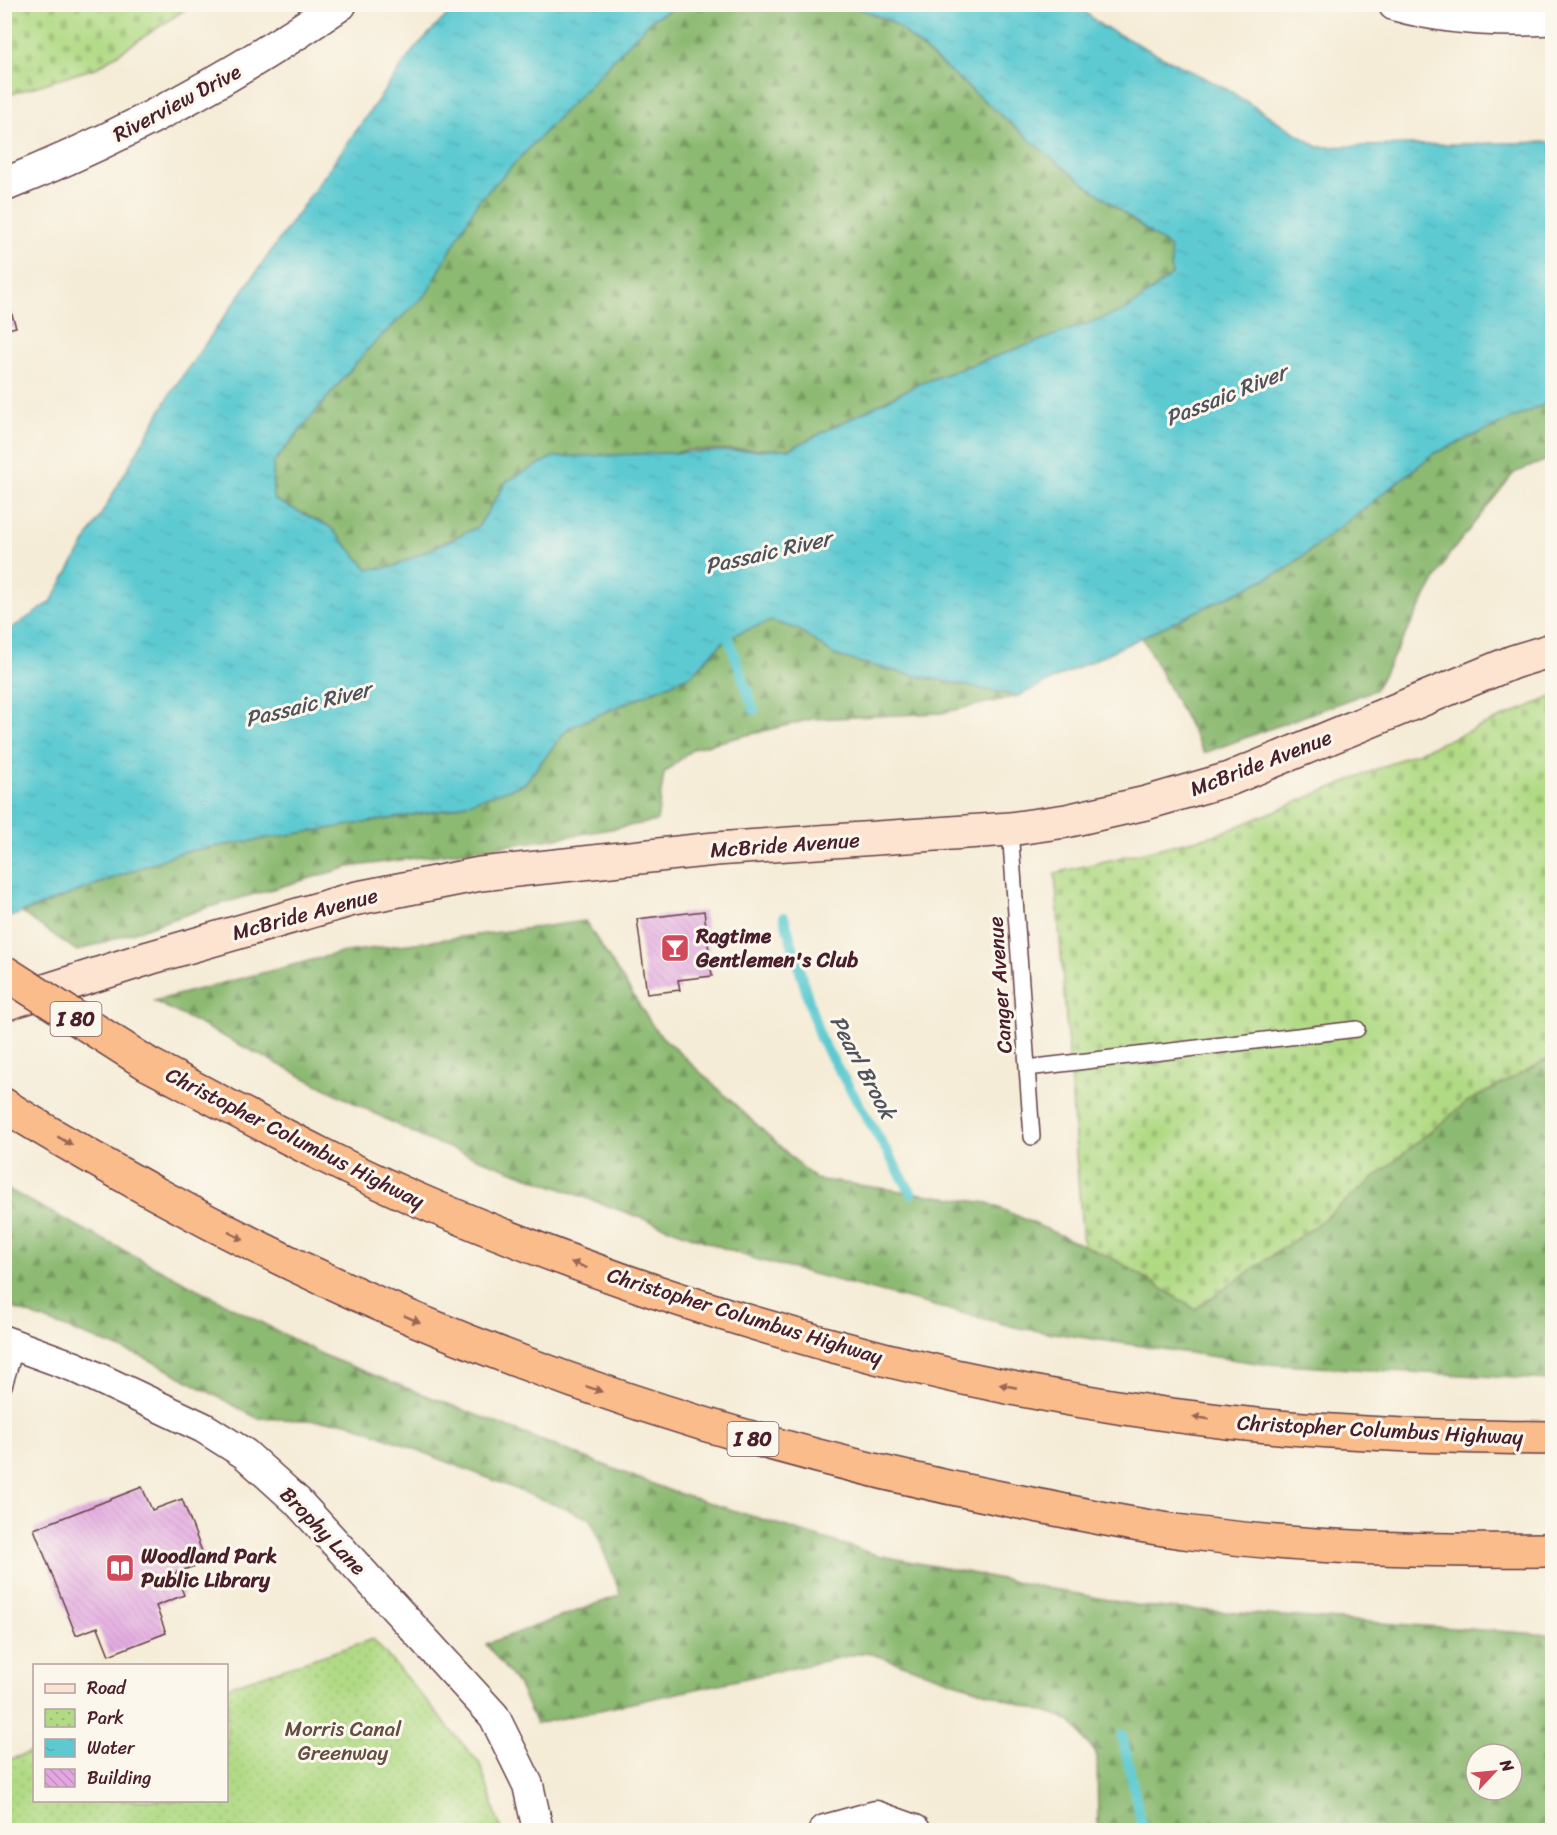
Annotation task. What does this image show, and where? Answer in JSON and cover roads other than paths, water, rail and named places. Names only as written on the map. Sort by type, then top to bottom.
[{"type":"highway","name":"Christopher Columbus Highway","points":[[4,972],[148,1065],[322,1155],[428,1205],[539,1250],[672,1298],[879,1358],[1110,1405],[1227,1422],[1346,1432],[1552,1438]]},
{"type":"highway","name":"I 80","points":[[10,1108],[205,1220],[322,1279],[436,1330],[677,1418],[801,1453],[926,1484],[1189,1533],[1359,1548],[1430,1551],[1552,1550]]},
{"type":"main road","name":"McBride Avenue","points":[[4,1004],[149,958],[353,899],[480,874],[716,849],[1010,829],[1066,821],[1146,803],[1229,780],[1513,662],[1552,650]]},
{"type":"street","name":"Riverview Drive","points":[[4,184],[79,155],[160,115],[239,71],[340,4]]},
{"type":"street","points":[[1395,4],[1456,16],[1510,20],[1552,18]]},
{"type":"street","name":"Brophy Lane","points":[[10,1344],[86,1372],[204,1428],[245,1454],[297,1501],[494,1716],[528,1785],[538,1830]]},
{"type":"street","points":[[825,1830],[876,1816],[915,1830]]},
{"type":"lane","name":"Canger Avenue","points":[[1010,829],[1032,1137]]},
{"type":"lane","points":[[1027,1068],[1357,1029]]},
{"type":"lane","points":[[4,1386],[10,1344]]},
{"type":"water","name":"Passaic River","points":[[457,5],[680,5],[652,19],[477,203],[427,293],[367,350],[273,463],[273,499],[330,527],[368,569],[393,567],[478,527],[507,481],[553,457],[790,449],[919,384],[1128,309],[1172,275],[1170,248],[1051,158],[892,22],[851,5],[1076,5],[1102,26],[1228,90],[1318,147],[1552,142],[1552,401],[1435,453],[1286,569],[1018,696],[888,670],[834,655],[798,629],[771,621],[728,637],[691,675],[568,728],[524,784],[450,809],[182,852],[5,919],[5,633],[51,602],[172,391],[414,49]]},
{"type":"waterway","name":"Pearl Brook","points":[[728,637],[754,710]]},
{"type":"waterway","name":"Pearl Brook","points":[[784,917],[820,1038],[912,1194]]},
{"type":"waterway","name":"Pearl Brook","points":[[1122,1735],[1143,1830]]},
{"type":"place","name":"Ragtime Gentlemen's Club","points":[[675,948]]},
{"type":"place","name":"Woodland Park Public Library","points":[[120,1568]]},
{"type":"park label","name":"Morris Canal Greenway","points":[[343,1741]]}]
